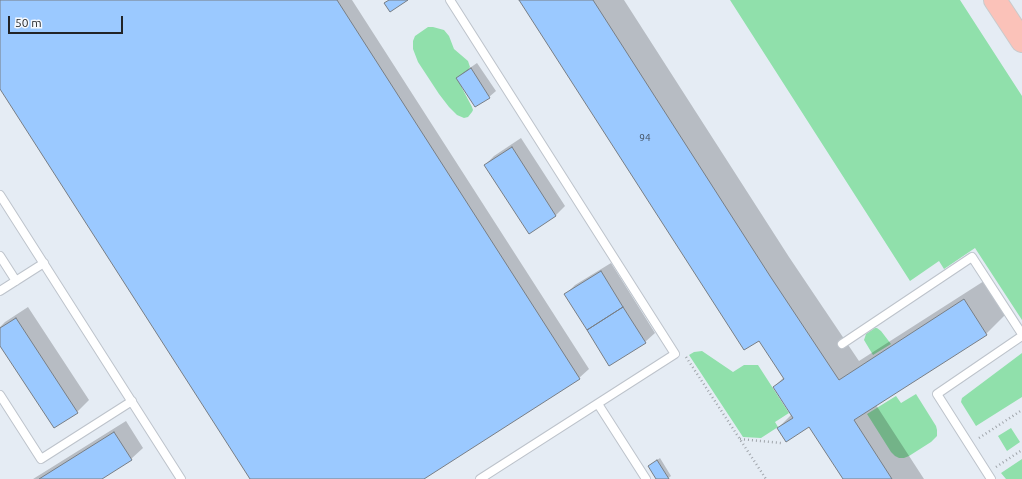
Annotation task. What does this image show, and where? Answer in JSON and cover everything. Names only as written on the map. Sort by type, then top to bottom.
[{"type":"main road","points":[[995,0],[1022,41]]},
{"type":"lane","points":[[450,0],[676,354],[480,479]]},
{"type":"lane","points":[[0,195],[181,479]]},
{"type":"lane","points":[[0,256],[16,281]]},
{"type":"lane","points":[[842,344],[972,257],[1022,335],[937,394],[989,476]]},
{"type":"lane","points":[[0,291],[44,263]]},
{"type":"lane","points":[[0,395],[41,459],[132,401]]},
{"type":"lane","points":[[598,404],[644,477],[636,479]]},
{"type":"path","points":[[676,354],[682,350],[766,479]]},
{"type":"path","points":[[969,444],[1022,410]]},
{"type":"path","points":[[739,439],[781,443]]},
{"type":"path","points":[[989,476],[1022,450]]},
{"type":"green space","points":[[730,0],[960,0],[1022,96],[1022,320],[975,248],[944,269],[939,261],[910,281]]},
{"type":"green space","points":[[428,27],[444,30],[449,36],[454,49],[468,61],[470,67],[461,83],[473,110],[468,117],[464,118],[457,115],[449,107],[418,62],[413,49],[413,41],[415,36]]},
{"type":"green space","points":[[875,328],[881,331],[891,344],[873,355],[864,340],[866,334]]},
{"type":"green space","points":[[702,351],[733,372],[744,365],[758,365],[789,413],[775,422],[778,427],[761,438],[743,437],[689,355],[694,352]]},
{"type":"green space","points":[[1022,353],[1022,397],[976,426],[961,402],[962,398]]},
{"type":"green space","points":[[916,394],[936,426],[937,436],[931,442],[909,456],[899,458],[891,452],[867,414],[896,396],[901,403]]},
{"type":"green space","points":[[1011,428],[1020,442],[1007,451],[998,436]]},
{"type":"green space","points":[[1022,459],[1022,479],[1006,479],[1001,473]]},
{"type":"building","points":[[0,0],[337,0],[580,379],[424,479],[250,479],[0,89]]},
{"type":"building","points":[[389,0],[408,0],[390,12],[384,3]]},
{"type":"building","points":[[519,0],[593,0],[770,276],[839,380],[964,299],[987,335],[854,420],[892,479],[843,479],[809,427],[786,442],[777,428],[793,418],[773,387],[784,379],[759,341],[744,350]]},
{"type":"building","points":[[471,68],[490,98],[475,107],[456,78]]},
{"type":"building","points":[[512,147],[556,216],[529,234],[484,165]]},
{"type":"building","points":[[601,271],[623,307],[587,330],[564,294]]},
{"type":"building","points":[[623,307],[646,343],[609,366],[587,330]]},
{"type":"building","points":[[16,318],[78,413],[54,428],[0,346],[0,328]]},
{"type":"building","points":[[114,432],[132,460],[102,479],[39,479]]},
{"type":"building","points":[[657,460],[669,479],[656,479],[648,466]]}]
